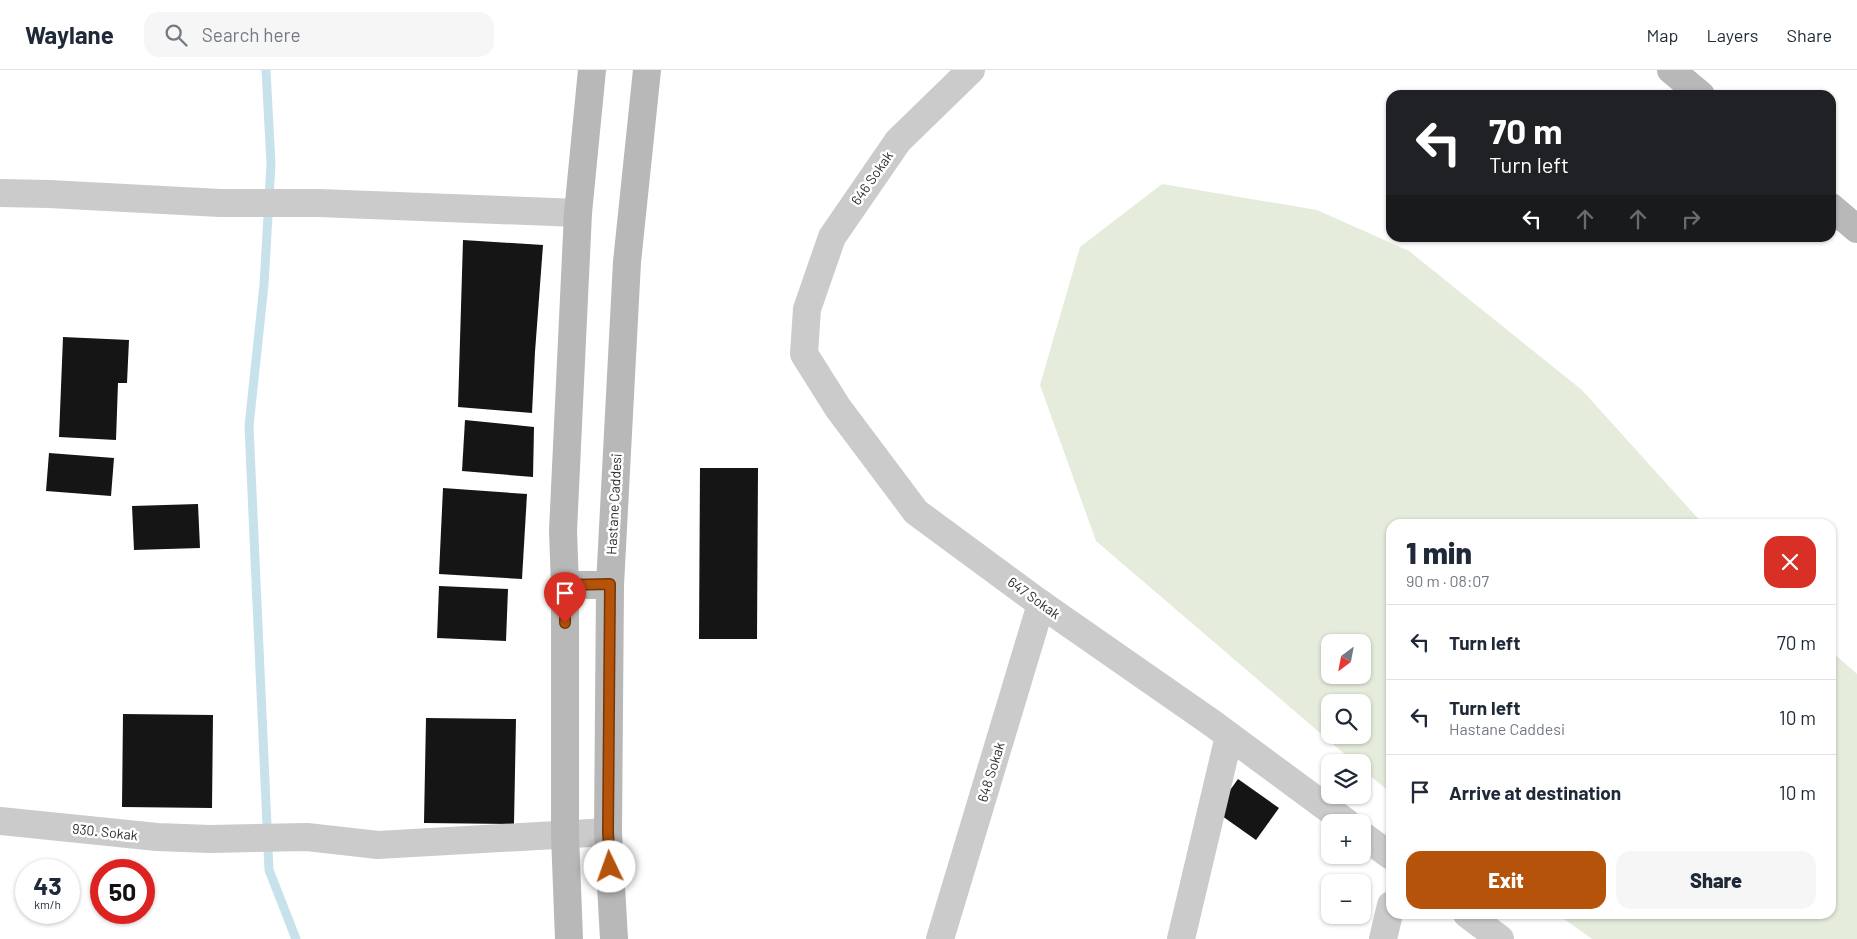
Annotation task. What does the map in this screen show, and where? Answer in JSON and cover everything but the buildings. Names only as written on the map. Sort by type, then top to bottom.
[{"type":"main road","points":[[569,939],[565,835],[565,585],[563,531],[578,213],[592,70]]},
{"type":"main road","name":"Hastane Caddesi","points":[[614,939],[608,832],[610,584],[627,262],[647,70]]},
{"type":"main road","points":[[1672,70],[1695,90]]},
{"type":"main road","points":[[1836,211],[1857,229]]},
{"type":"main road","points":[[565,585],[610,584]]},
{"type":"street","name":"646 Sokak","points":[[806,309],[832,237],[837,229],[898,141],[971,70]]},
{"type":"street","points":[[0,193],[220,203],[318,202],[578,213]]},
{"type":"street","name":"647 Sokak","points":[[806,309],[804,354],[838,408],[916,512],[1041,604],[1229,736],[1335,814]]},
{"type":"street","name":"648 Sokak","points":[[940,939],[1041,604]]},
{"type":"street","points":[[1181,939],[1229,736]]},
{"type":"street","name":"930. Sokak","points":[[0,822],[157,837],[210,839],[307,837],[378,845],[608,832]]},
{"type":"street","points":[[1371,842],[1386,852]]},
{"type":"street","points":[[1382,939],[1387,919]]},
{"type":"street","points":[[1474,919],[1500,939]]},
{"type":"green space","points":[[1162,184],[1317,210],[1409,251],[1582,390],[1698,519],[1386,519],[1386,789],[1371,777],[1371,754],[1345,754],[1333,744],[1371,744],[1371,694],[1321,694],[1321,734],[1096,541],[1040,385],[1080,247]]},
{"type":"green space","points":[[1836,655],[1857,674],[1857,939],[1592,939],[1564,919],[1836,919]]},
{"type":"waterway","points":[[266,70],[271,164],[264,285],[249,426],[269,870],[296,939]]},
{"type":"route","points":[[565,623],[565,585],[610,584],[608,832],[610,867]]}]
